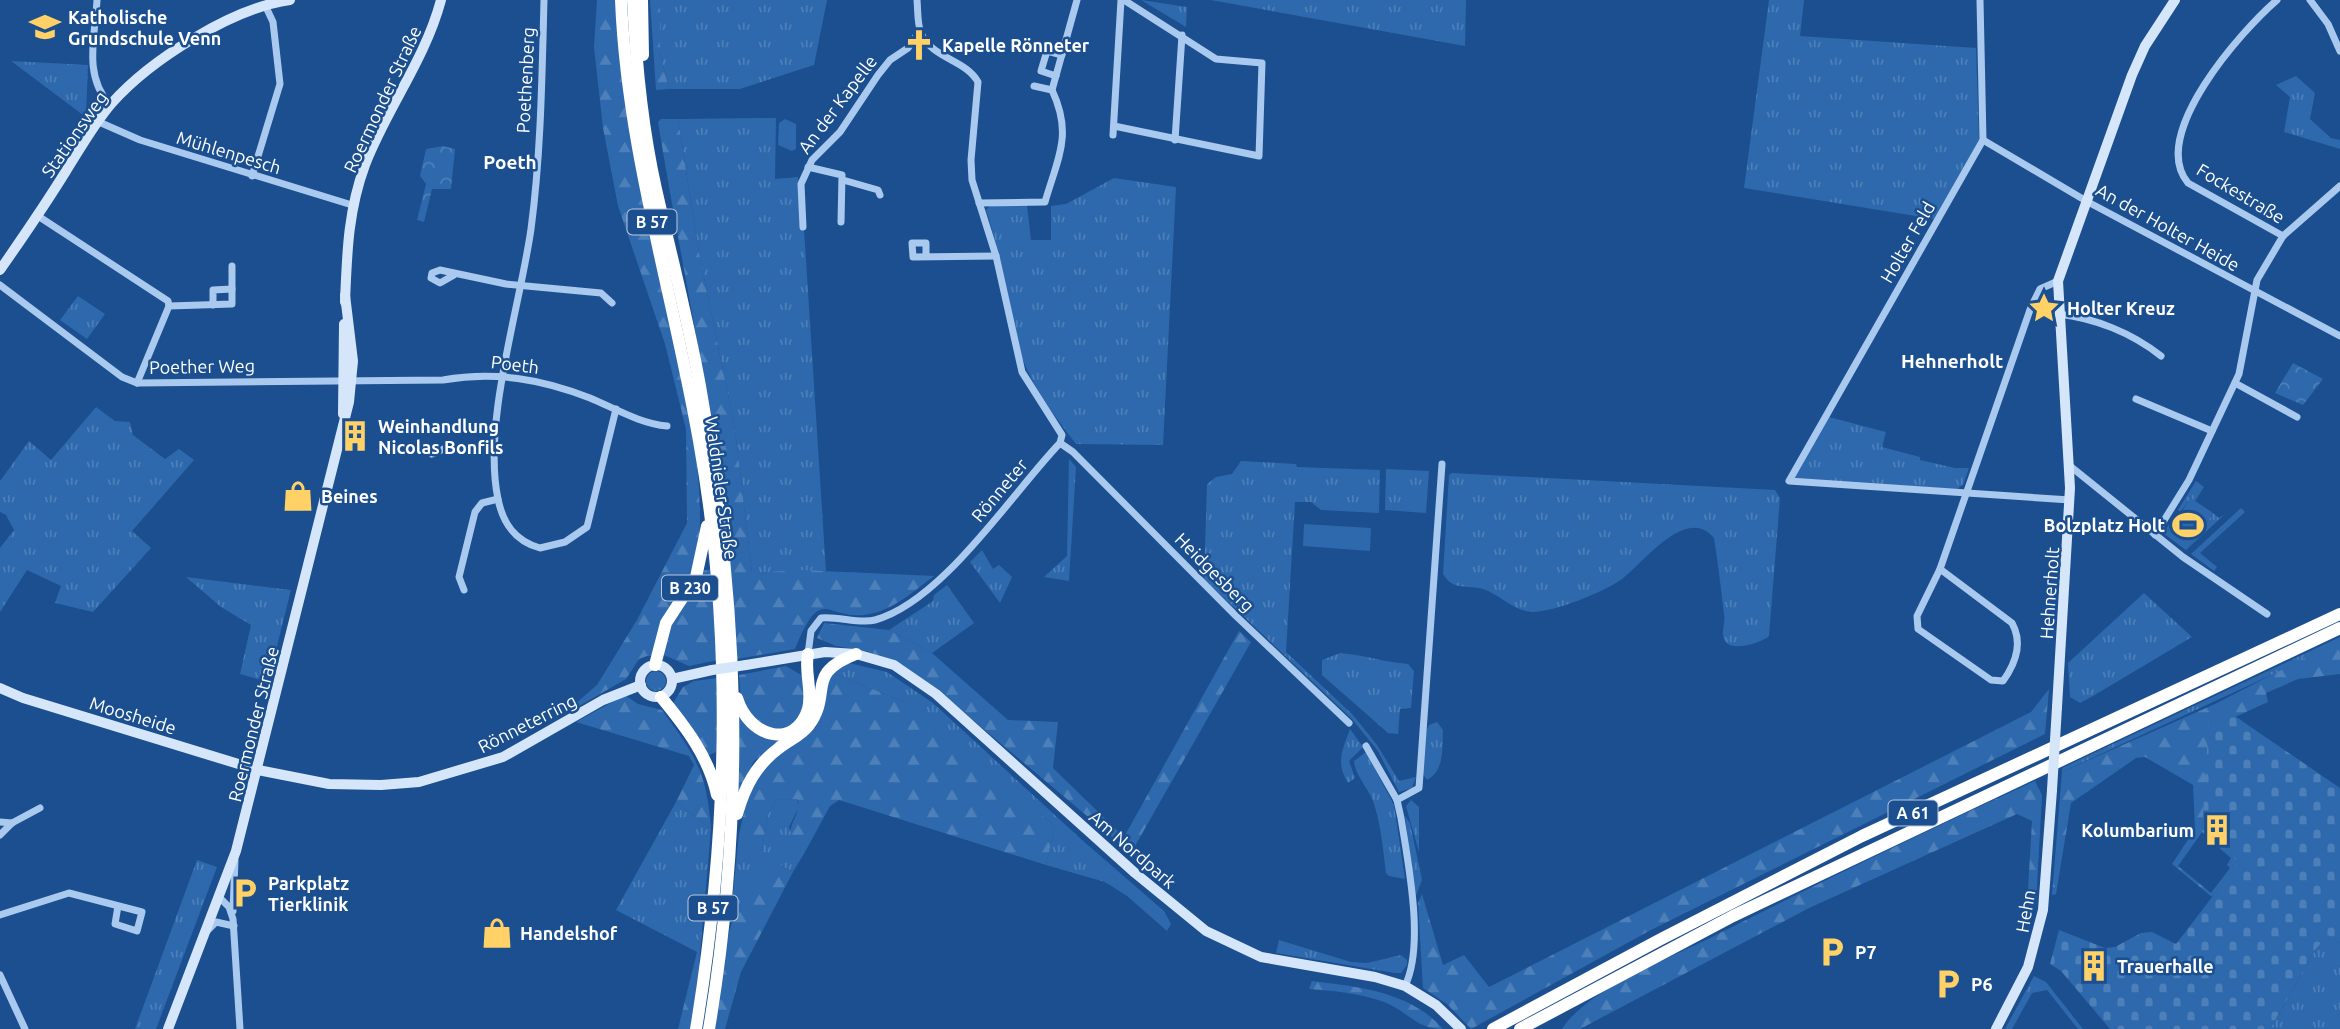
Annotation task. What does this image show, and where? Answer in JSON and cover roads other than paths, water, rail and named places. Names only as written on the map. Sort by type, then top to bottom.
[{"type":"highway","name":"Waldnieler Straße","points":[[621,0],[629,103],[695,419],[710,505],[721,641],[726,832],[696,1029]]},
{"type":"highway","name":"Waldnieler Straße","points":[[633,0],[641,106],[699,383],[723,531],[734,682],[722,950],[709,1029]]},
{"type":"highway","points":[[642,0],[643,61],[665,190],[668,236]]},
{"type":"highway","name":"B 230","points":[[655,666],[666,623],[689,590],[700,564],[710,505]]},
{"type":"highway","name":"A 61","points":[[1493,1029],[1839,848],[2340,614]]},
{"type":"highway","name":"A 61","points":[[1520,1029],[1733,916],[2340,628]]},
{"type":"highway","points":[[734,682],[740,707],[750,724],[762,732],[783,733],[803,719],[808,709],[805,666],[808,654]]},
{"type":"highway","points":[[808,654],[818,700]]},
{"type":"highway","points":[[726,832],[751,777],[766,758],[808,726],[826,671],[835,663],[856,654]]},
{"type":"highway","points":[[661,697],[702,752],[712,773],[726,832]]},
{"type":"street","points":[[97,0],[92,72],[98,91],[110,106]]},
{"type":"street","name":"Stationsweg","points":[[0,270],[110,106],[169,56],[209,30],[265,5],[290,0]]},
{"type":"street","name":"Roermonder Straße","points":[[168,1029],[236,851],[343,419],[347,381],[346,240],[352,205],[366,163],[421,58],[441,0]]},
{"type":"street","name":"Poethenberg","points":[[498,499],[498,415],[535,192],[544,0]]},
{"type":"street","points":[[917,0],[920,30],[935,51],[969,69],[978,82],[971,160],[979,202],[996,256],[1022,372],[1062,435],[1060,443]]},
{"type":"street","points":[[979,202],[1045,202],[1065,129],[1063,113],[1052,90],[1077,0]]},
{"type":"street","points":[[1114,126],[1259,156],[1262,63],[1216,59],[1123,0],[1114,126],[1114,135]]},
{"type":"street","points":[[1980,0],[1983,139]]},
{"type":"street","name":"Hehnerholt","points":[[2052,790],[2070,500],[2058,281],[2132,75],[2145,46],[2175,0]]},
{"type":"street","name":"Fockestraße","points":[[2277,0],[2215,67],[2200,92],[2181,139],[2179,161],[2180,174],[2188,183],[2283,236]]},
{"type":"street","points":[[2310,0],[2328,24],[2340,51]]},
{"type":"street","points":[[252,176],[280,84],[273,22],[265,5]]},
{"type":"street","name":"An der Kapelle","points":[[803,228],[801,184],[808,167],[817,153],[839,132],[890,60],[908,48],[920,30]]},
{"type":"street","points":[[1175,140],[1182,35]]},
{"type":"street","points":[[1056,76],[1041,71],[1046,51],[1062,55]]},
{"type":"street","points":[[1034,86],[1052,90]]},
{"type":"street","name":"Mühlenpesch","points":[[99,122],[111,130],[352,205]]},
{"type":"street","name":"An der Holter Heide","points":[[1983,139],[2088,202],[2340,336]]},
{"type":"street","name":"Holter Feld","points":[[1965,493],[1789,481],[1983,139]]},
{"type":"street","name":"An der Kapelle","points":[[808,167],[842,175],[843,180],[878,190],[880,195]]},
{"type":"street","points":[[841,222],[843,180]]},
{"type":"street","points":[[2155,535],[2188,481],[2235,383],[2247,344],[2257,280],[2283,236],[2340,186]]},
{"type":"street","points":[[38,215],[168,302],[169,306],[137,383]]},
{"type":"street","points":[[926,257],[996,256]]},
{"type":"street","points":[[169,306],[232,304],[232,266]]},
{"type":"street","points":[[454,275],[520,286],[601,293],[612,303]]},
{"type":"street","points":[[1940,569],[2012,623],[2017,632],[2017,659],[2003,681],[1991,680],[1917,629],[1917,616],[1940,569],[2031,307],[2040,289],[2058,281]]},
{"type":"street","name":"Poether Weg","points":[[0,285],[122,376],[137,383],[347,381]]},
{"type":"street","points":[[213,305],[213,290],[232,289]]},
{"type":"street","points":[[2058,314],[2085,317],[2145,343],[2161,356]]},
{"type":"street","name":"Poeth","points":[[347,381],[505,375],[542,382],[667,426]]},
{"type":"street","points":[[2235,383],[2297,417]]},
{"type":"street","points":[[2136,399],[2212,431]]},
{"type":"street","points":[[464,590],[459,577],[475,512],[482,503],[498,499],[507,525],[527,545],[540,548],[555,546],[586,527],[616,409]]},
{"type":"street","name":"Rönneter","points":[[808,654],[811,631],[821,618],[871,621],[891,613],[933,584],[965,556],[1060,443]]},
{"type":"street","name":"Heidgesberg","points":[[1060,443],[1073,452],[1236,616],[1346,720]]},
{"type":"street","points":[[432,454],[446,448],[496,452]]},
{"type":"street","points":[[1397,800],[1419,788],[1441,464]]},
{"type":"street","points":[[2070,466],[2155,535],[2267,614]]},
{"type":"street","points":[[1965,493],[2070,500]]},
{"type":"street","points":[[672,679],[808,654]]},
{"type":"street","name":"Am Nordpark","points":[[808,654],[856,654],[894,665],[936,694],[1135,873],[1206,931],[1261,957],[1375,976],[1405,986],[1436,1005],[1461,1029]]},
{"type":"street","points":[[655,666],[668,670],[672,679],[668,692],[661,697],[646,693],[641,685],[645,670],[655,666]]},
{"type":"street","name":"Rönneterring","points":[[258,770],[329,784],[419,782],[503,757],[603,700],[641,685]]},
{"type":"street","name":"Moosheide","points":[[0,688],[23,698],[258,770]]},
{"type":"street","points":[[1366,746],[1397,800],[1406,849],[1415,942],[1412,969],[1405,986]]},
{"type":"street","name":"Hehn","points":[[1996,1029],[2028,967],[2043,910],[2052,790]]},
{"type":"street","points":[[0,835],[12,823],[40,808]]},
{"type":"street","points":[[0,822],[12,823]]},
{"type":"street","points":[[236,851],[234,923],[240,1029]]},
{"type":"street","points":[[0,915],[69,893],[118,906]]},
{"type":"street","points":[[219,897],[229,907],[234,923]]},
{"type":"street","points":[[206,931],[216,922],[234,923]]},
{"type":"street","points":[[0,975],[25,1029]]},
{"type":"place","name":"Katholische Grundschule Venn","points":[[45,27]]},
{"type":"place","name":"Kapelle Rönneter","points":[[919,45]]},
{"type":"place","name":"Holter Kreuz","points":[[2044,308]]},
{"type":"place","name":"Weinhandlung Nicolas Bonfils","points":[[355,436]]},
{"type":"place","name":"Beines","points":[[298,496]]},
{"type":"place","name":"Bolzplatz Holt","points":[[2188,525]]},
{"type":"place","name":"Kolumbarium","points":[[2217,830]]},
{"type":"place","name":"Parkplatz Tierklinik","points":[[245,893]]},
{"type":"place","name":"Handelshof","points":[[497,933]]},
{"type":"place","name":"P7","points":[[1832,952]]},
{"type":"place","name":"Trauerhalle","points":[[2094,966]]},
{"type":"place","name":"P6","points":[[1948,984]]},
{"type":"district","name":"Poeth","points":[[510,162]]},
{"type":"district","name":"Hehnerholt","points":[[1952,361]]}]
